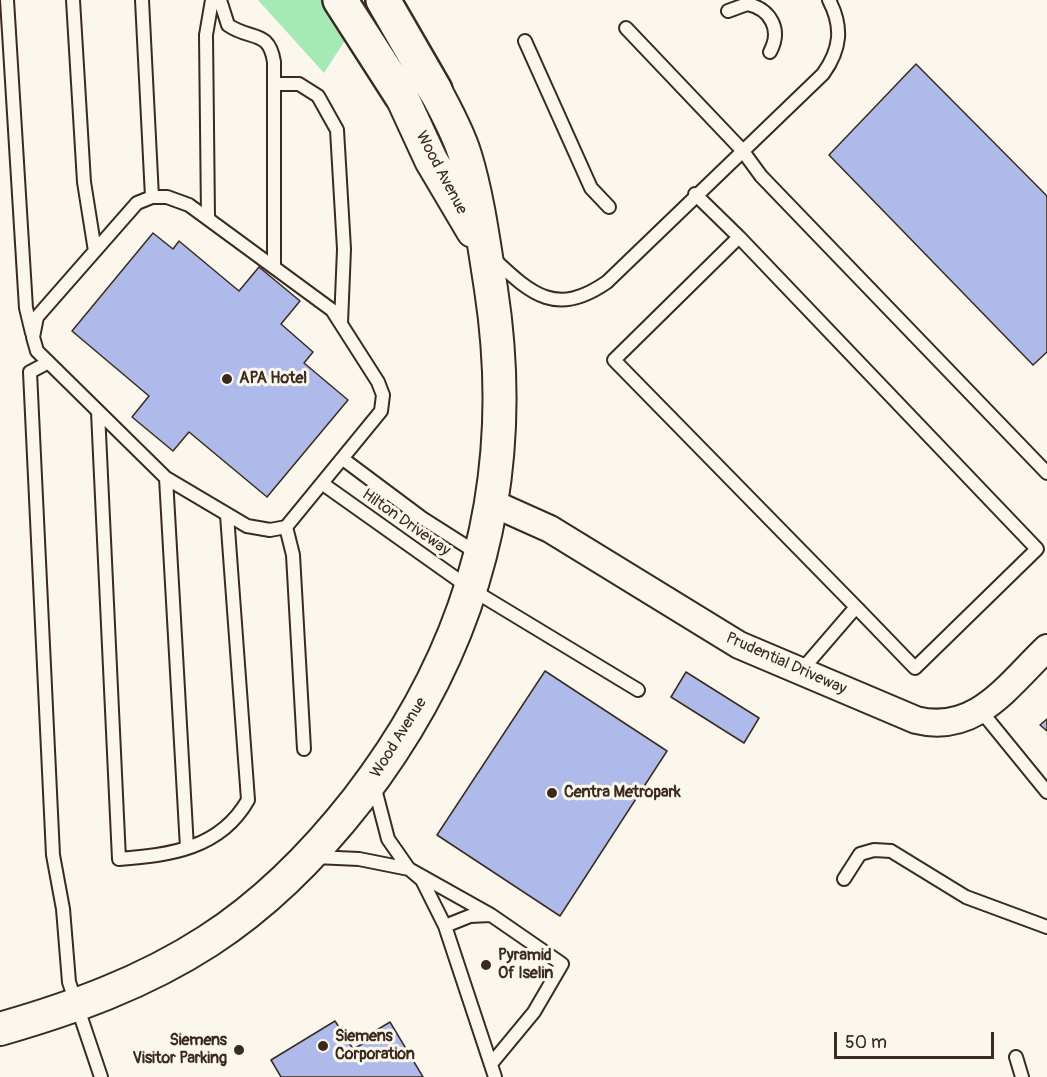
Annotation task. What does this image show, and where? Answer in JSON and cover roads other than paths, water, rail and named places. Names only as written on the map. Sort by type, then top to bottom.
[{"type":"highway","points":[[340,0],[401,95]]},
{"type":"highway","points":[[359,0],[401,95]]},
{"type":"highway","points":[[383,0],[435,90]]},
{"type":"highway","points":[[399,0],[435,90]]},
{"type":"street","name":"Wood Avenue","points":[[0,1029],[76,1006],[140,979],[210,940],[264,900],[310,857],[373,780],[434,682],[458,630],[481,555],[492,503],[500,414],[499,360],[484,250],[465,156],[435,90]]},
{"type":"street","name":"Wood Avenue","points":[[401,95],[431,160],[484,250]]},
{"type":"street","name":"Prudential Driveway","points":[[492,503],[550,529],[739,645],[926,723],[956,723],[981,711],[1047,648]]},
{"type":"lane","points":[[7,0],[25,298],[33,337],[37,351],[47,363],[166,478],[228,515],[258,529],[278,530],[286,527],[381,411],[382,395],[378,382],[332,310],[208,217],[189,205],[167,197],[152,196],[137,203],[37,317],[33,337]]},
{"type":"lane","points":[[73,0],[84,182],[95,251]]},
{"type":"lane","points":[[142,0],[152,196]]},
{"type":"lane","points":[[208,217],[206,35],[212,0]]},
{"type":"lane","points":[[220,0],[228,25],[240,34],[263,38],[271,45],[274,84],[274,267]]},
{"type":"lane","points":[[484,250],[537,295],[550,299],[570,300],[607,282],[830,65],[840,37],[837,17],[829,0]]},
{"type":"lane","points":[[728,11],[747,4],[766,13],[772,19],[776,34],[770,52]]},
{"type":"lane","points":[[626,28],[742,150],[761,176],[1047,473]]},
{"type":"lane","points":[[525,41],[591,188],[609,207]]},
{"type":"lane","points":[[274,84],[299,84],[318,96],[337,130],[344,249],[341,323]]},
{"type":"lane","points":[[695,194],[739,237],[1037,549],[915,668],[713,465],[614,360],[739,237]]},
{"type":"lane","points":[[47,363],[30,372],[53,855],[63,909],[66,968],[100,1077]]},
{"type":"lane","points":[[99,412],[119,859],[168,855],[206,840],[237,819],[248,800],[228,515]]},
{"type":"lane","name":"Hilton Driveway","points":[[343,459],[422,518],[481,555]]},
{"type":"lane","points":[[166,478],[187,848]]},
{"type":"lane","name":"Hilton Driveway","points":[[323,484],[471,589],[638,690]]},
{"type":"lane","points":[[286,527],[293,555],[304,749]]},
{"type":"lane","points":[[800,672],[856,607]]},
{"type":"lane","points":[[981,711],[1047,792]]},
{"type":"lane","points":[[373,780],[388,839],[409,869],[422,880],[445,926],[495,1077]]},
{"type":"lane","points":[[844,879],[860,854],[874,850],[891,851],[966,897],[1047,927]]},
{"type":"lane","points":[[310,857],[359,859],[409,869],[491,915],[562,964],[534,1012],[491,1064]]},
{"type":"lane","points":[[445,926],[470,916],[491,915]]},
{"type":"lane","points":[[1016,1058],[1022,1077]]},
{"type":"place","name":"APA Hotel","points":[[227,379]]},
{"type":"place","name":"Centra Metropark","points":[[552,793]]},
{"type":"place","name":"Pyramid Of Iselin","points":[[486,965]]},
{"type":"place","name":"Siemens Corporation","points":[[323,1046]]},
{"type":"place","name":"Siemens Visitor Parking","points":[[239,1050]]}]
